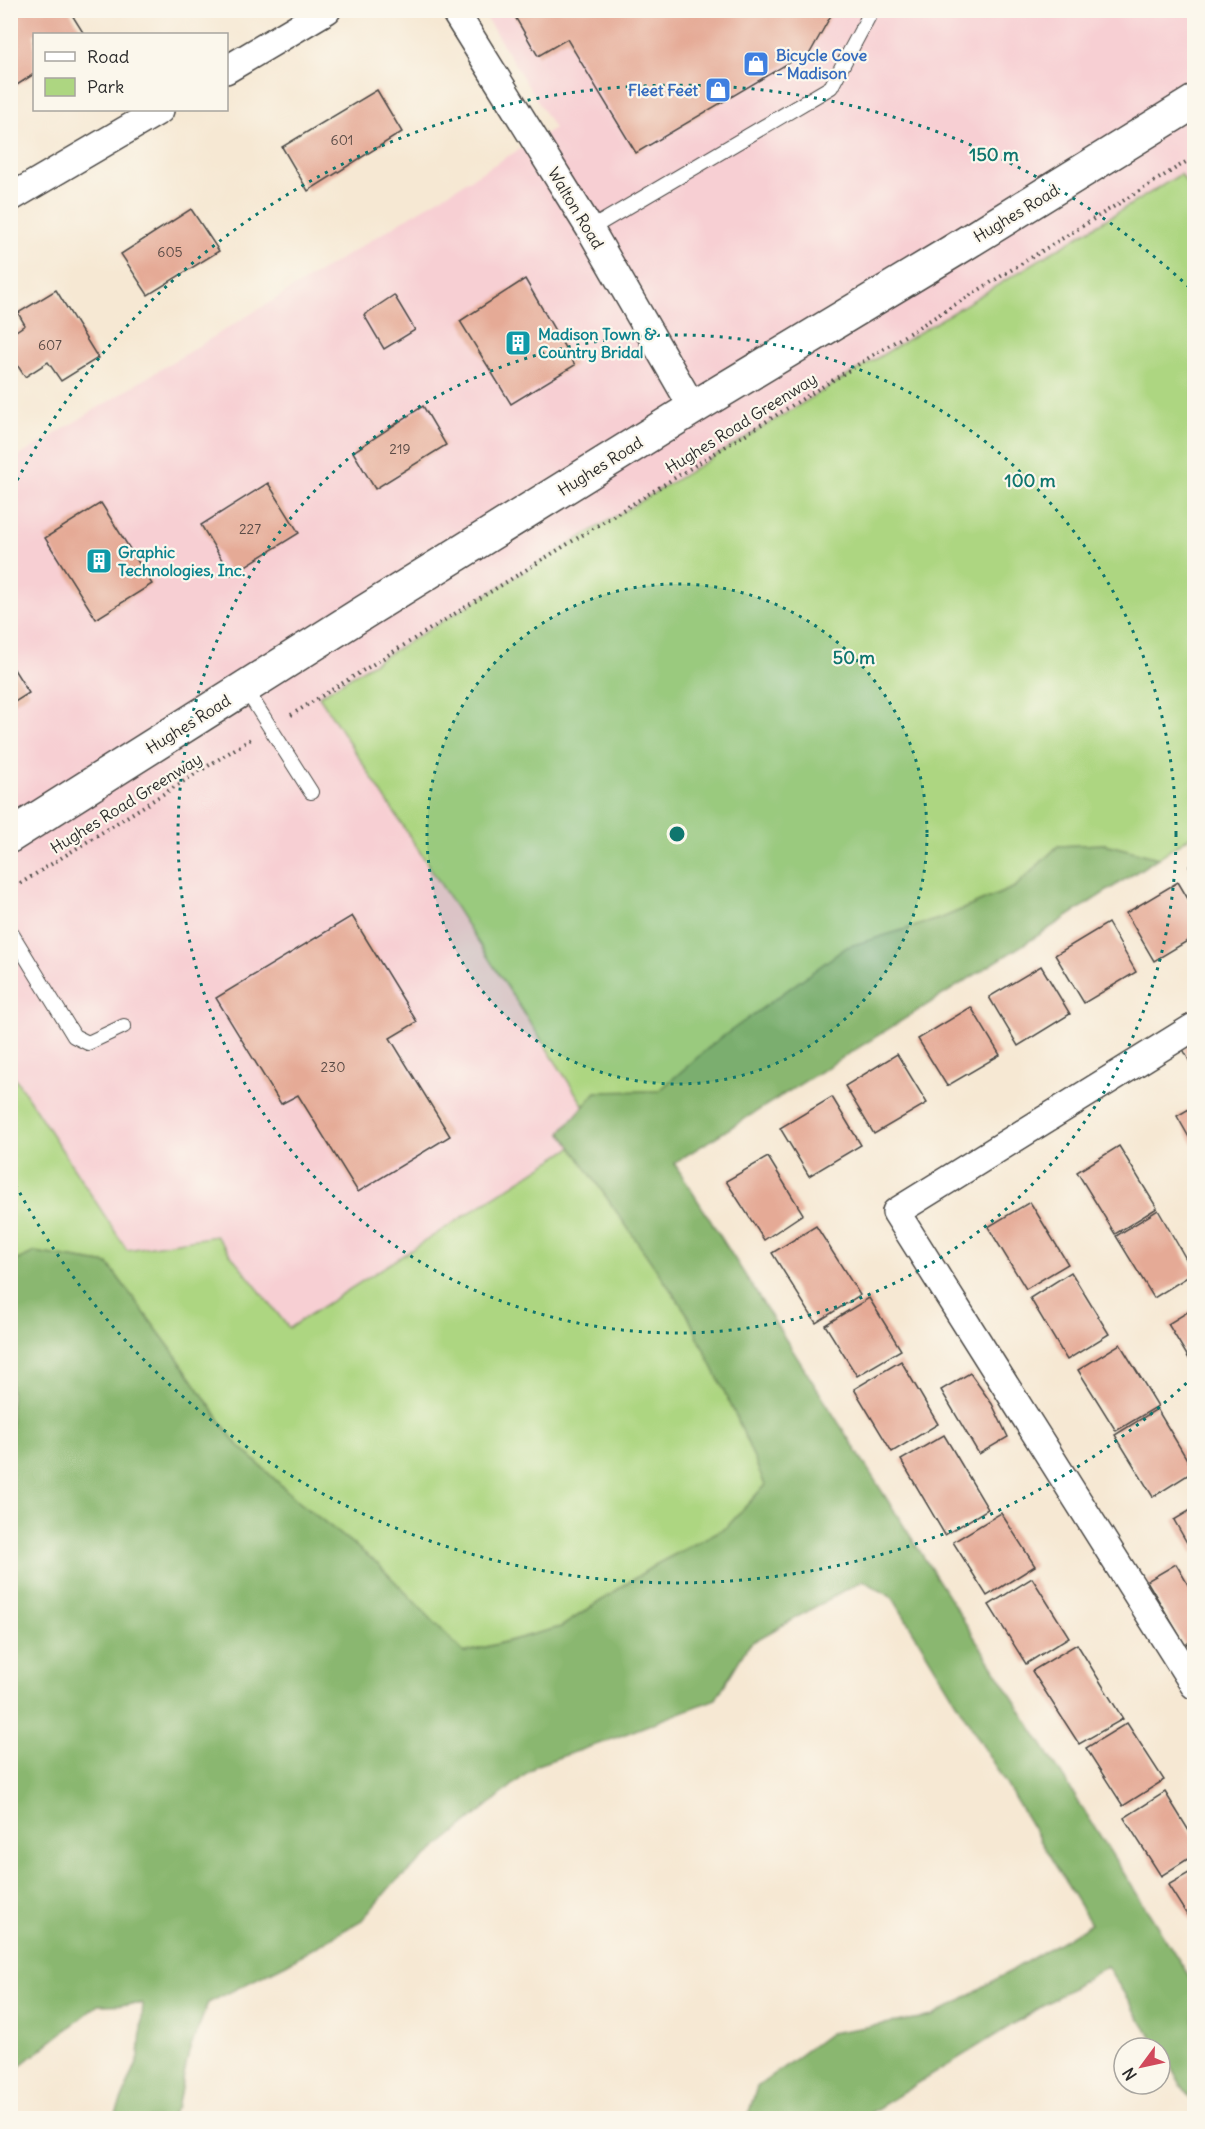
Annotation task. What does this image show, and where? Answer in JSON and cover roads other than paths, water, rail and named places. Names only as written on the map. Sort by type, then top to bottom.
[{"type":"main road","name":"Hughes Road","points":[[10,837],[693,408],[1191,112]]},
{"type":"street","points":[[228,69],[327,10]]},
{"type":"street","name":"Walton Road","points":[[454,10],[590,229],[693,408]]},
{"type":"street","points":[[10,198],[158,111]]},
{"type":"street","points":[[1194,1027],[897,1212],[1194,1685]]},
{"type":"lane","points":[[590,229],[831,87],[873,10]]},
{"type":"lane","points":[[245,688],[311,792]]},
{"type":"lane","points":[[10,931],[74,1036],[88,1043],[124,1026]]},
{"type":"place","name":"Bicycle Cove - Madison","points":[[756,64]]},
{"type":"place","name":"Fleet Feet","points":[[718,90]]},
{"type":"place","name":"Madison Town & Country Bridal","points":[[518,343]]},
{"type":"place","name":"Graphic Technologies, Inc.","points":[[99,561]]}]
